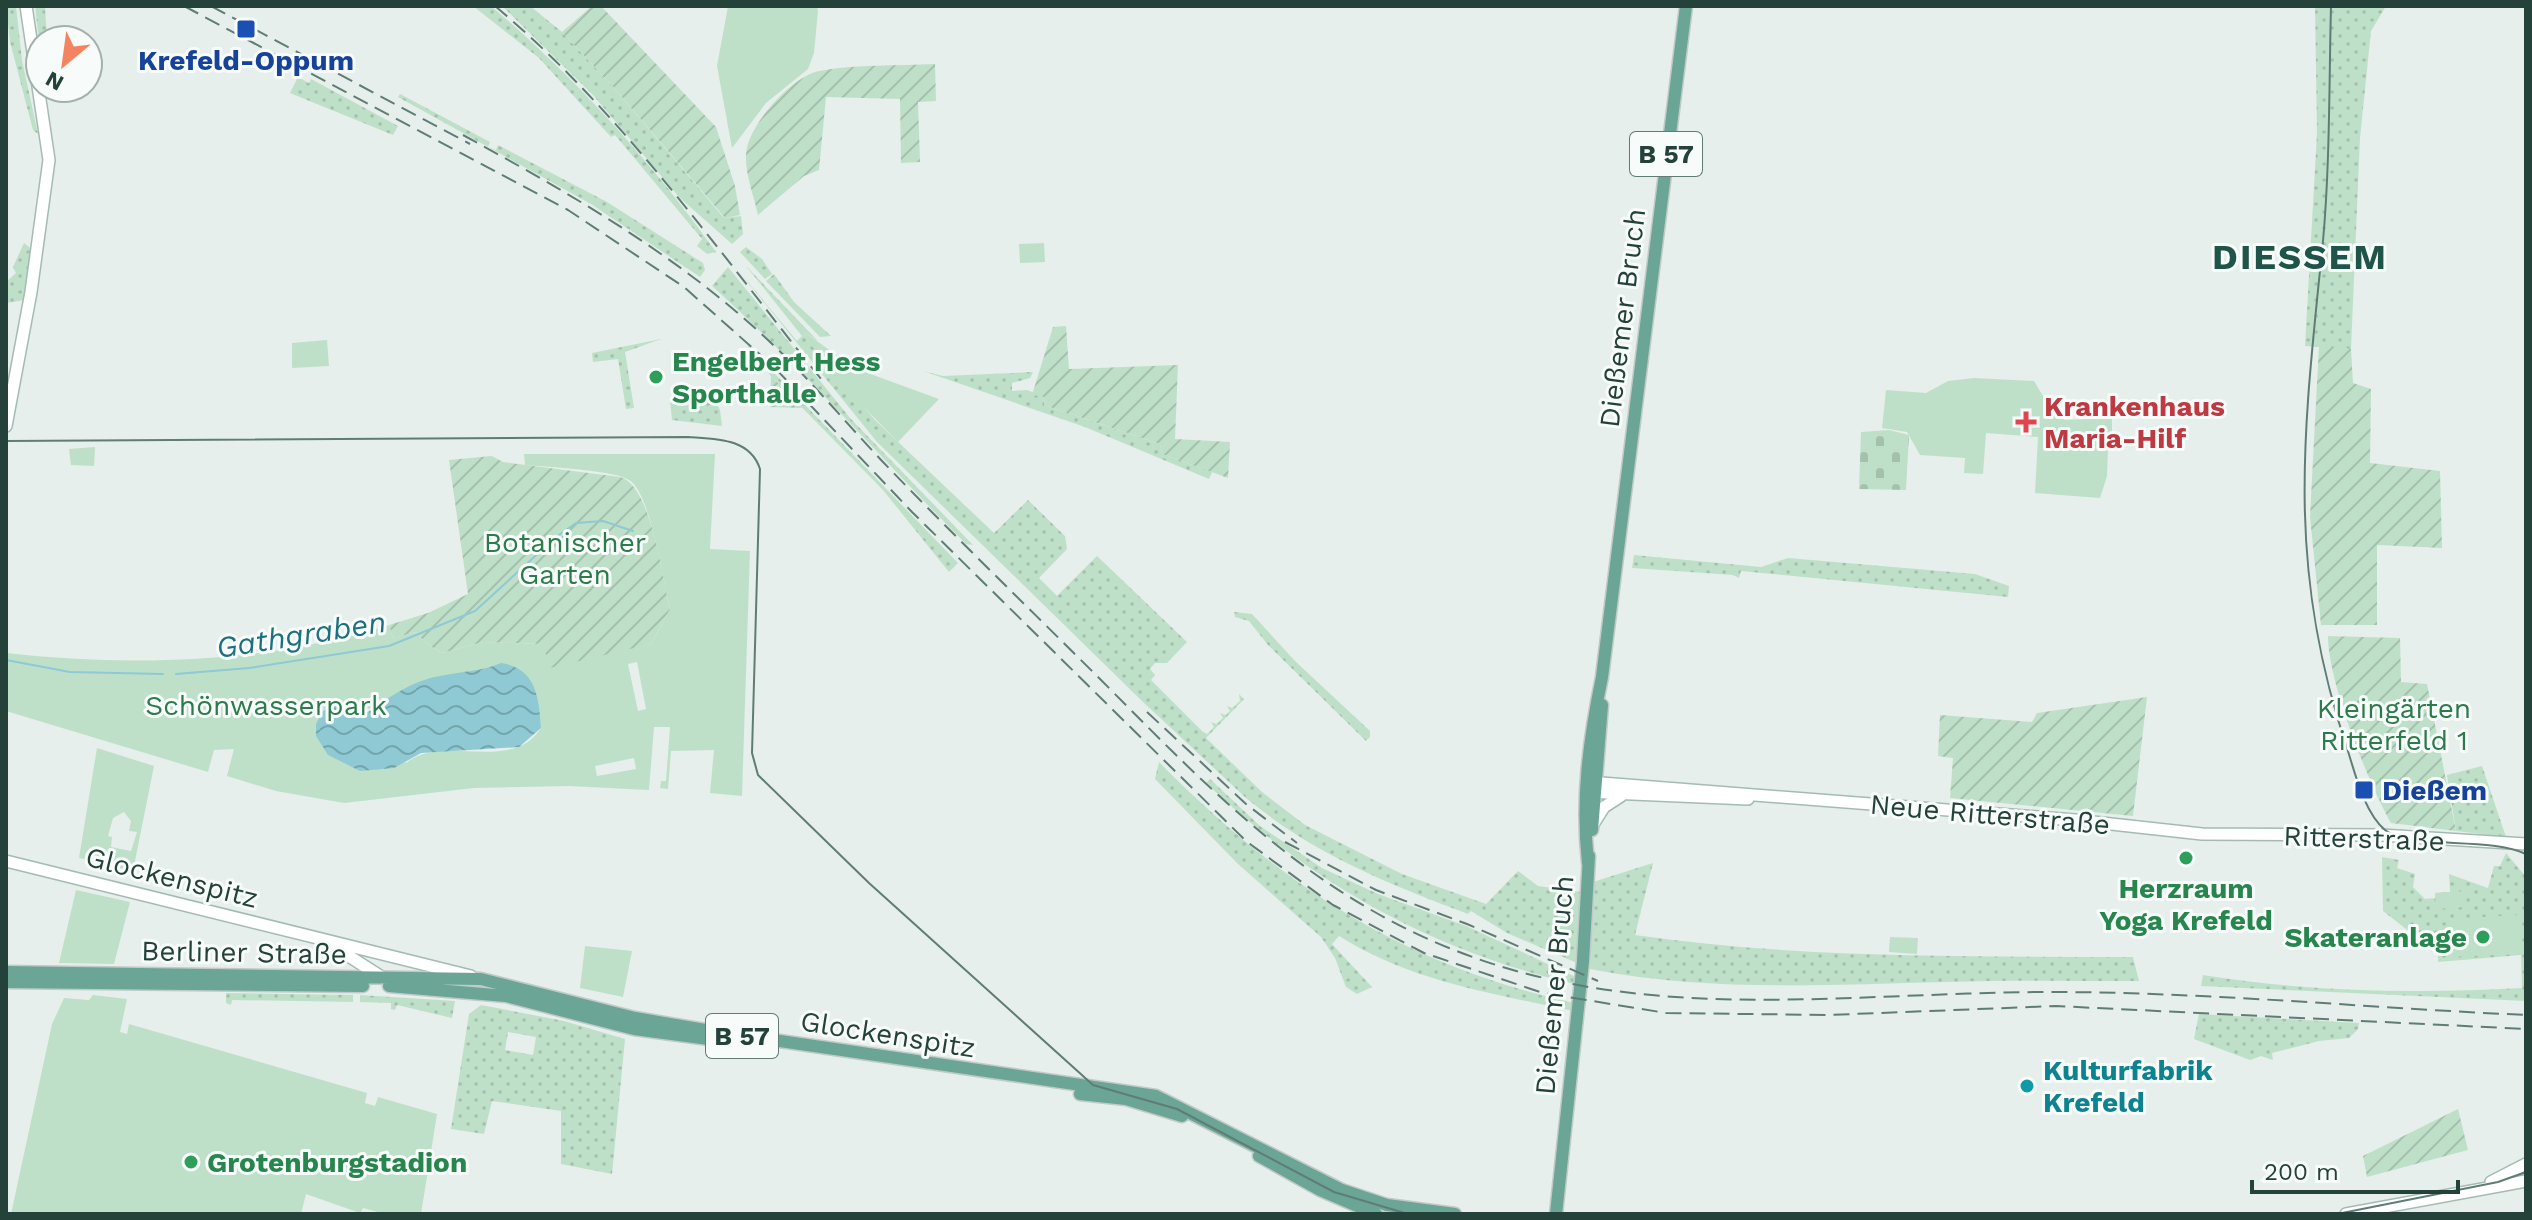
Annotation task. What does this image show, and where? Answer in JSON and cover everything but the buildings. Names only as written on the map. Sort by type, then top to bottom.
[{"type":"main road","points":[[6,426],[31,292],[49,160],[26,6]]},
{"type":"main road","name":"Dießemer Bruch","points":[[1556,1214],[1583,961],[1590,787],[1602,728],[1602,677],[1683,6]]},
{"type":"main road","name":"Dießemer Bruch","points":[[1588,863],[1592,826],[1590,787]]},
{"type":"main road","name":"Neue Ritterstraße","points":[[1590,787],[1623,795],[1726,800],[1777,798]]},
{"type":"main road","name":"Neue Ritterstraße","points":[[1590,787],[2065,819],[2202,834]]},
{"type":"main road","points":[[1592,826],[1604,807],[1623,795]]},
{"type":"main road","name":"Ritterstraße","points":[[2202,834],[2396,836],[2526,844]]},
{"type":"main road","name":"Glockenspitz","points":[[6,861],[635,1018],[1156,1096],[1378,1208]]},
{"type":"main road","name":"Glockenspitz","points":[[326,942],[399,986]]},
{"type":"main road","name":"Berliner Straße","points":[[6,972],[481,979]]},
{"type":"main road","name":"Berliner Straße","points":[[6,982],[399,986],[464,992]]},
{"type":"main road","name":"Glockenspitz","points":[[464,992],[506,996],[634,1029],[1142,1102],[1201,1124],[1320,1190],[1378,1208]]},
{"type":"main road","name":"Dießemer Bruch","points":[[1563,1214],[1568,1112]]},
{"type":"main road","points":[[2479,1187],[2526,1164]]},
{"type":"main road","points":[[2346,1214],[2479,1187],[2526,1181]]},
{"type":"main road","points":[[1548,1214],[1558,1196]]},
{"type":"main road","name":"B 57","points":[[1378,1208],[1455,1214]]},
{"type":"green space","points":[[6,6],[16,6],[24,96],[10,42]]},
{"type":"green space","points":[[35,6],[45,6],[46,24],[37,24]]},
{"type":"green space","points":[[473,6],[491,6],[582,91],[639,153],[716,252],[707,254],[697,246],[702,239],[615,135],[611,137],[539,58]]},
{"type":"green space","points":[[502,6],[530,6],[562,32],[616,90],[724,218],[741,216],[743,234],[732,244],[679,197],[593,95]]},
{"type":"green space","points":[[592,6],[601,6],[716,127],[735,186],[740,215],[725,218],[562,32]]},
{"type":"green space","points":[[728,6],[817,6],[818,11],[814,53],[808,69],[766,103],[732,148],[717,66]]},
{"type":"green space","points":[[2315,6],[2386,6],[2371,31],[2360,138],[2351,349],[2305,346],[2317,133]]},
{"type":"green space","points":[[935,64],[936,101],[918,102],[920,162],[901,163],[900,99],[826,97],[819,170],[804,176],[758,215],[747,170],[748,144],[762,117],[784,92],[796,82],[819,71],[862,66]]},
{"type":"green space","points":[[298,77],[309,83],[311,79],[398,126],[393,135],[290,93]]},
{"type":"green space","points":[[400,94],[490,142],[488,147],[398,97]]},
{"type":"green space","points":[[26,104],[32,104],[38,134],[33,130]]},
{"type":"green space","points":[[498,145],[607,202],[703,263],[705,270],[700,277],[591,204],[489,147],[496,150]]},
{"type":"green space","points":[[24,243],[33,250],[25,300],[6,303],[6,282],[16,273],[13,267]]},
{"type":"green space","points":[[1044,243],[1045,262],[1020,263],[1019,244]]},
{"type":"green space","points":[[746,247],[762,259],[772,274],[765,279],[740,252]]},
{"type":"green space","points":[[746,266],[818,341],[806,333],[804,336],[875,420],[994,533],[1028,500],[1065,536],[1067,549],[1039,578],[1057,596],[1097,556],[1187,642],[1167,663],[1155,663],[1150,669],[1155,675],[1151,680],[1202,731],[1207,734],[1214,727],[1211,722],[1216,724],[1223,718],[1220,713],[1225,715],[1230,711],[1227,706],[1232,708],[1240,701],[1239,694],[1244,699],[1206,738],[1262,792],[1305,825],[1402,874],[1486,904],[1518,871],[1538,886],[1581,892],[1577,963],[1507,933],[1471,911],[1468,914],[1352,865],[1298,836],[1246,798],[1143,702],[877,442],[738,270],[797,341],[802,336]]},
{"type":"green space","points":[[728,267],[850,418],[973,545],[966,544],[810,381],[712,286]]},
{"type":"green space","points":[[774,274],[794,302],[831,336],[820,337],[766,281]]},
{"type":"green space","points":[[1066,326],[1069,369],[1178,365],[1175,439],[1230,442],[1228,478],[1162,454],[1160,444],[1044,405],[1045,397],[1032,395],[1053,327]]},
{"type":"green space","points":[[806,333],[854,368],[939,399],[898,442],[851,394],[804,336]]},
{"type":"green space","points":[[661,339],[625,352],[634,408],[626,409],[618,359],[593,362],[592,353]]},
{"type":"green space","points":[[327,340],[329,366],[292,368],[292,343]]},
{"type":"green space","points":[[746,344],[958,563],[949,572],[883,490],[771,376]]},
{"type":"green space","points":[[2319,345],[2351,349],[2353,383],[2371,389],[2370,463],[2440,471],[2442,548],[2377,545],[2377,625],[2321,625],[2310,517]]},
{"type":"green space","points":[[923,371],[943,376],[1033,372],[1030,378],[1012,383],[1012,391],[1027,390],[1045,397],[1044,405],[1160,444],[1162,454],[1212,472],[1209,479],[1085,427]]},
{"type":"green space","points":[[771,376],[802,408],[770,407]]},
{"type":"green space","points":[[1974,378],[2034,381],[2046,401],[2064,420],[2112,418],[2112,447],[2108,448],[2107,476],[2100,498],[2035,493],[2038,437],[1986,433],[1983,474],[1964,473],[1965,458],[1920,455],[1907,432],[1882,428],[1886,390],[1926,393],[1948,381]]},
{"type":"green space","points":[[711,394],[720,410],[722,426],[672,420],[670,401]]},
{"type":"green space","points":[[1889,430],[1909,435],[1906,490],[1859,489],[1861,432]]},
{"type":"green space","points":[[95,447],[94,466],[71,465],[69,449]]},
{"type":"green space","name":"Schönwasserpark","points":[[524,454],[715,454],[710,549],[750,551],[742,796],[710,793],[714,750],[671,751],[668,789],[660,788],[661,781],[666,781],[670,727],[654,727],[649,790],[569,786],[474,788],[344,803],[276,791],[227,776],[234,749],[214,750],[208,772],[6,711],[6,653],[102,660],[199,658],[295,647],[389,625],[393,638],[416,632],[427,644],[442,653],[483,642],[543,644],[609,652],[651,644],[670,609],[650,519],[637,488],[629,480],[609,474],[525,465]],"holes":[[[637,662],[646,709],[638,711],[628,664]],[[493,667],[536,693],[541,728],[528,741],[513,749],[439,751],[406,763],[361,711],[438,678]],[[634,758],[636,769],[597,776],[595,766]]]},
{"type":"green space","name":"Botanischer Garten","points":[[492,456],[503,462],[620,477],[631,484],[648,515],[670,609],[651,644],[550,668],[543,644],[483,642],[442,653],[427,644],[416,632],[393,638],[389,625],[428,613],[468,594],[449,460]]},
{"type":"green space","points":[[1634,555],[1761,567],[1788,558],[1975,574],[2009,586],[2008,597],[1741,571],[1739,578],[1733,575],[1632,568]]},
{"type":"green space","points":[[1234,612],[1252,614],[1295,661],[1370,731],[1370,737],[1366,741],[1268,645],[1249,621],[1235,617]]},
{"type":"green space","name":"Kleingärten Ritterfeld 1","points":[[2328,636],[2400,638],[2401,682],[2427,684],[2456,831],[2391,823],[2371,783],[2342,705]]},
{"type":"green space","points":[[2147,697],[2133,816],[1950,798],[1953,758],[1938,756],[1940,715],[2032,722],[2037,713]]},
{"type":"green space","points":[[97,748],[154,766],[133,871],[79,858]],"holes":[[[124,812],[131,821],[129,831],[137,832],[131,851],[111,847],[112,837],[108,836],[113,818]]]},
{"type":"green space","points":[[1159,762],[1252,847],[1350,916],[1458,968],[1579,1004],[1578,1012],[1425,976],[1367,952],[1339,936],[1332,944],[1372,987],[1357,994],[1346,987],[1335,958],[1321,937],[1238,864],[1155,779]]},
{"type":"green space","points":[[2482,766],[2506,837],[2456,831],[2447,775]]},
{"type":"green space","points":[[1210,779],[1260,826],[1322,868],[1378,894],[1466,926],[1576,977],[1575,984],[1472,953],[1377,909],[1288,852],[1206,783]]},
{"type":"green space","points":[[2506,853],[2526,877],[2526,1001],[2201,986],[2203,975],[2282,985],[2362,990],[2522,988],[2521,955],[2438,962],[2438,954],[2383,911],[2382,857],[2399,860],[2397,868],[2415,874],[2413,887],[2425,899],[2435,898],[2435,893],[2450,892],[2449,874],[2488,888],[2494,866],[2500,866]]},
{"type":"green space","points":[[1653,863],[1635,935],[1821,952],[2133,957],[2139,981],[1767,985],[1678,981],[1590,969],[1593,882]]},
{"type":"green space","points":[[76,890],[130,902],[114,964],[59,963]]},
{"type":"green space","points":[[2466,891],[2467,907],[2436,909],[2435,893]]},
{"type":"green space","name":"Skateranlage","points":[[2518,915],[2520,954],[2448,957],[2446,919]]},
{"type":"green space","points":[[1890,937],[1918,938],[1917,954],[1889,952]]},
{"type":"green space","points":[[585,946],[632,951],[623,997],[580,988]]},
{"type":"green space","points":[[226,993],[353,995],[353,1002],[232,1000],[231,1005],[226,1003]]},
{"type":"green space","points":[[93,995],[127,999],[120,1032],[127,1034],[129,1024],[367,1093],[365,1103],[375,1106],[378,1097],[437,1114],[421,1214],[385,1214],[363,1208],[360,1213],[306,1194],[301,1214],[11,1214],[52,1024],[64,998],[89,1000]]},
{"type":"green space","points":[[360,995],[455,1001],[452,1018],[397,1005],[395,1010],[391,1009],[391,1003],[360,1002]]},
{"type":"green space","points":[[481,1005],[564,1021],[625,1039],[612,1174],[561,1164],[561,1111],[492,1101],[484,1134],[451,1129],[469,1014]],"holes":[[[508,1032],[536,1037],[533,1055],[505,1050]]]},
{"type":"green space","points":[[2199,1014],[2359,1023],[2358,1029],[2349,1038],[2319,1041],[2272,1053],[2273,1060],[2261,1056],[2250,1060],[2194,1039]]},
{"type":"green space","points":[[2458,1109],[2468,1150],[2367,1177],[2363,1156]]},
{"type":"water","points":[[501,663],[522,671],[537,695],[541,728],[519,747],[421,753],[394,768],[360,771],[328,755],[316,736],[316,724],[322,712],[333,705],[368,712],[420,681]]},
{"type":"waterway","name":"Gathgraben","points":[[176,674],[249,668],[389,646],[475,611],[556,537],[576,523],[603,521],[633,531]]},
{"type":"waterway","name":"Gathgraben","points":[[6,660],[70,672],[163,674]]},
{"type":"tram line","points":[[2331,6],[2327,182],[2310,374],[2305,496],[2307,556],[2314,617],[2327,681],[2361,792],[2371,813],[2385,830],[2412,840],[2492,845],[2526,854]]},
{"type":"tram line","points":[[6,441],[688,437],[720,440],[740,446],[755,459],[760,469],[752,753],[758,775],[869,883],[1093,1085],[1177,1109],[1334,1192],[1408,1214]]},
{"type":"tram line","points":[[2337,1214],[2498,1182],[2526,1172]]},
{"type":"railway","points":[[184,6],[568,210],[684,287],[774,367],[912,512],[1246,841],[1333,905],[1424,953],[1543,993],[1666,1013],[1829,1015],[2056,1006],[2526,1029]]},
{"type":"railway","points":[[211,6],[470,144]]},
{"type":"railway","points":[[495,6],[541,47],[627,137],[821,379]]},
{"type":"railway","points":[[463,135],[623,228],[734,310],[799,370],[883,462],[968,548],[1227,803],[1308,869],[1352,898],[1399,925],[1449,948],[1522,973],[1596,988],[1671,997],[1746,1000],[1974,993],[2109,993],[2526,1015]]},
{"type":"railway","points":[[1147,712],[1246,804],[1297,843]]},
{"type":"railway","points":[[1285,842],[1376,890],[1467,924],[1598,981]]},
{"type":"place","name":"Krefeld-Oppum","points":[[246,29]]},
{"type":"place","name":"Engelbert Hess Sporthalle","points":[[656,377]]},
{"type":"place","name":"Krankenhaus Maria-Hilf","points":[[2026,422]]},
{"type":"place","name":"Dießem","points":[[2364,790]]},
{"type":"place","name":"Herzraum Yoga Krefeld","points":[[2186,858]]},
{"type":"place","name":"Skateranlage","points":[[2483,937]]},
{"type":"place","name":"Kulturfabrik Krefeld","points":[[2027,1086]]},
{"type":"place","name":"Grotenburgstadion","points":[[191,1162]]},
{"type":"district","name":"DIESSEM","points":[[2300,256]]}]
